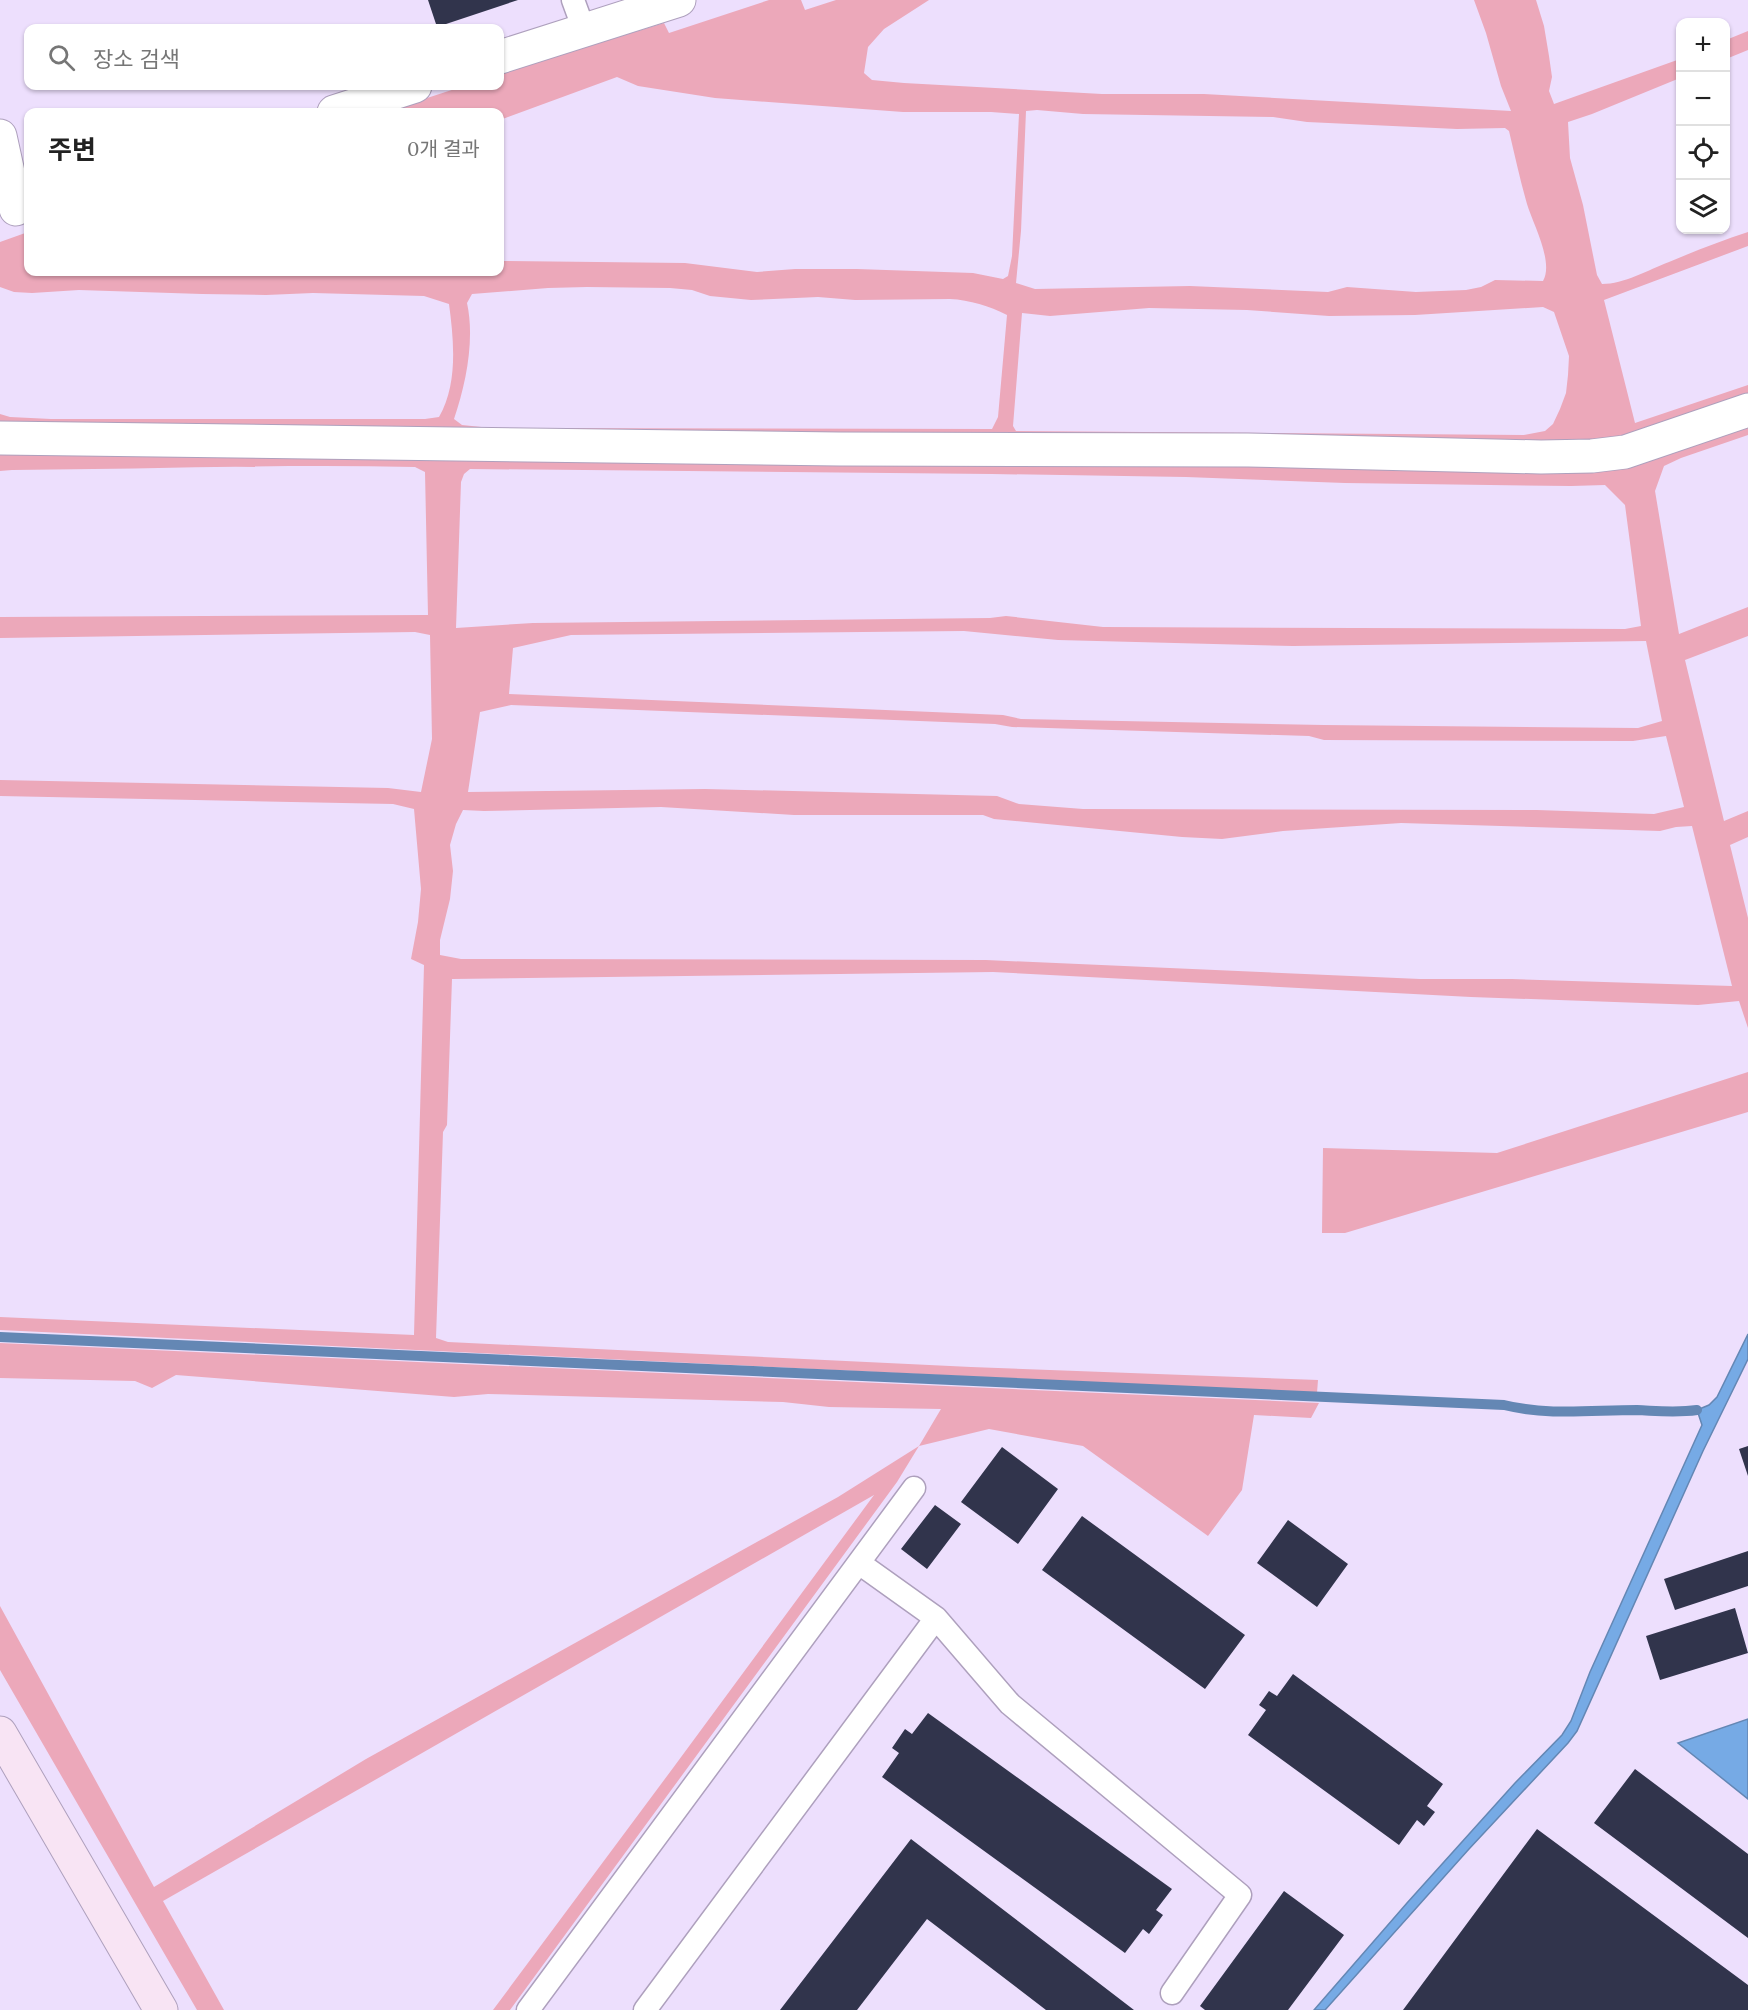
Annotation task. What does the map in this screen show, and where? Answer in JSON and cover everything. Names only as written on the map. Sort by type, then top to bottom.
[{"type":"main road","points":[[0,1733],[161,2010]]},
{"type":"street","points":[[504,56],[679,0]]},
{"type":"street","points":[[346,108],[403,90]]},
{"type":"street","points":[[0,136],[15,210]]},
{"type":"street","points":[[0,438],[815,448],[1248,450],[1541,457],[1592,456],[1624,452],[1748,410]]},
{"type":"lane","points":[[573,0],[584,30]]},
{"type":"lane","points":[[528,2010],[914,1488]]},
{"type":"lane","points":[[859,1563],[936,1618],[1010,1704],[1240,1894],[1172,1993]]},
{"type":"lane","points":[[645,2010],[936,1618]]},
{"type":"shaded area","points":[[769,0],[801,0],[805,10],[836,0],[929,0],[884,29],[868,47],[864,73],[872,80],[1102,94],[1204,94],[1511,111],[1474,0],[1536,0],[1544,26],[1552,77],[1549,91],[1554,104],[1676,60],[1676,80],[1568,122],[1570,158],[1583,205],[1597,275],[1602,284],[1627,279],[1748,232],[1748,246],[1604,300],[1635,423],[1748,385],[1748,404],[1612,447],[0,429],[0,414],[10,417],[51,419],[425,419],[439,417],[452,376],[453,347],[449,304],[424,296],[313,293],[202,294],[79,290],[14,292],[0,287],[0,242],[24,233],[24,276],[504,276],[504,261],[685,263],[757,272],[795,269],[857,269],[973,273],[1003,279],[1008,276],[1012,256],[1019,114],[903,112],[715,98],[638,86],[617,77],[504,119],[504,108],[396,108],[452,90],[504,90],[504,72],[664,23],[669,33]],"holes":[[[1026,111],[1273,117],[1307,122],[1457,129],[1505,128],[1509,131],[1527,204],[1544,254],[1546,273],[1543,281],[1495,280],[1481,287],[1466,290],[1416,292],[1347,287],[1328,292],[1190,286],[1035,289],[1016,283],[1021,231]],[[548,288],[692,290],[710,296],[751,300],[818,297],[855,300],[950,299],[993,309],[1007,315],[998,417],[992,429],[491,428],[462,425],[454,419],[468,361],[470,331],[467,303],[472,294]],[[1543,307],[1554,312],[1569,356],[1568,375],[1566,393],[1560,409],[1553,424],[1545,431],[1524,435],[1016,431],[1013,426],[1022,313],[1050,316],[1149,308],[1247,310],[1329,316],[1415,315]]]},
{"type":"shaded area","points":[[1748,31],[1748,50],[1730,57],[1730,38]]},
{"type":"shaded area","points":[[1748,424],[1748,435],[1664,466],[1655,491],[1679,634],[1748,607],[1748,636],[1685,660],[1724,821],[1748,811],[1748,837],[1730,845],[1748,918],[1748,1028],[1739,1001],[1698,1005],[1471,997],[993,972],[452,979],[447,1125],[443,1132],[436,1338],[448,1342],[971,1367],[1318,1380],[1317,1393],[0,1330],[0,1317],[414,1335],[424,965],[411,959],[421,889],[414,809],[393,804],[0,796],[0,780],[388,788],[421,792],[432,739],[430,635],[415,632],[0,638],[0,617],[428,615],[425,472],[415,467],[314,466],[0,471],[0,451],[1399,468]],"holes":[[[470,469],[992,474],[1186,477],[1345,483],[1605,485],[1625,505],[1641,626],[1625,629],[1103,627],[1006,616],[533,623],[456,628],[461,482],[464,474]],[[964,631],[1058,640],[1293,646],[1646,641],[1662,721],[1638,728],[1021,719],[1003,715],[509,694],[513,648],[571,635]],[[511,705],[995,724],[1012,727],[1309,736],[1324,740],[1633,741],[1666,736],[1684,807],[1654,814],[1537,810],[1083,809],[1019,804],[997,796],[705,789],[468,792],[480,712]],[[661,807],[794,815],[983,815],[994,819],[1222,839],[1283,831],[1401,823],[1660,831],[1692,826],[1732,986],[1512,979],[1420,979],[986,960],[461,959],[440,955],[440,940],[450,899],[453,871],[450,845],[456,824],[463,810]]]},
{"type":"shaded area","points":[[1748,1072],[1748,1112],[1345,1233],[1322,1233],[1323,1148],[1497,1153]]},
{"type":"shaded area","points":[[0,1343],[1319,1403],[1311,1418],[1254,1415],[1242,1490],[1208,1536],[1083,1446],[989,1429],[919,1446],[941,1409],[488,1394],[454,1397],[176,1375],[152,1388],[135,1381],[0,1378]]},
{"type":"shaded area","points":[[919,1446],[897,1482],[510,2010],[493,2010],[874,1495],[163,1901],[224,2010],[197,2010],[0,1670],[0,1606],[154,1887],[366,1759],[838,1497]]},
{"type":"water","points":[[1748,1334],[1748,1359],[1703,1451],[1577,1731],[1325,2010],[1314,2010],[1515,1783],[1562,1735],[1571,1721],[1590,1672],[1702,1425],[1697,1410],[1709,1405],[1717,1397]]},
{"type":"water","points":[[1748,1719],[1748,1799],[1678,1743]]},
{"type":"building","points":[[428,0],[518,0],[446,24],[436,24]]},
{"type":"building","points":[[1748,1446],[1748,1476],[1739,1449]]},
{"type":"building","points":[[1002,1447],[1058,1489],[1018,1544],[961,1502]]},
{"type":"building","points":[[935,1505],[961,1524],[927,1569],[901,1549]]},
{"type":"building","points":[[1082,1516],[1245,1635],[1205,1689],[1042,1570]]},
{"type":"building","points":[[1288,1520],[1348,1564],[1317,1607],[1257,1563]]},
{"type":"building","points":[[1748,1551],[1748,1586],[1675,1610],[1664,1579]]},
{"type":"building","points":[[1735,1608],[1748,1653],[1660,1680],[1646,1636]]},
{"type":"building","points":[[1293,1674],[1443,1784],[1427,1806],[1435,1812],[1424,1826],[1417,1820],[1399,1845],[1248,1735],[1266,1710],[1259,1705],[1269,1691],[1277,1696]]},
{"type":"building","points":[[928,1713],[1172,1889],[1156,1910],[1163,1915],[1149,1934],[1143,1929],[1125,1953],[882,1777],[899,1753],[892,1748],[905,1729],[912,1734]]},
{"type":"building","points":[[1635,1769],[1748,1854],[1748,1938],[1594,1823]]},
{"type":"building","points":[[1537,1829],[1748,1985],[1748,2010],[1403,2010]]},
{"type":"building","points":[[911,1839],[1134,2010],[1046,2010],[927,1919],[857,2010],[780,2010]]},
{"type":"building","points":[[1284,1891],[1344,1935],[1288,2010],[1205,2010],[1200,2006]]},
{"type":"waterway","points":[[0,1337],[1504,1405],[1570,1412],[1697,1410]]}]
